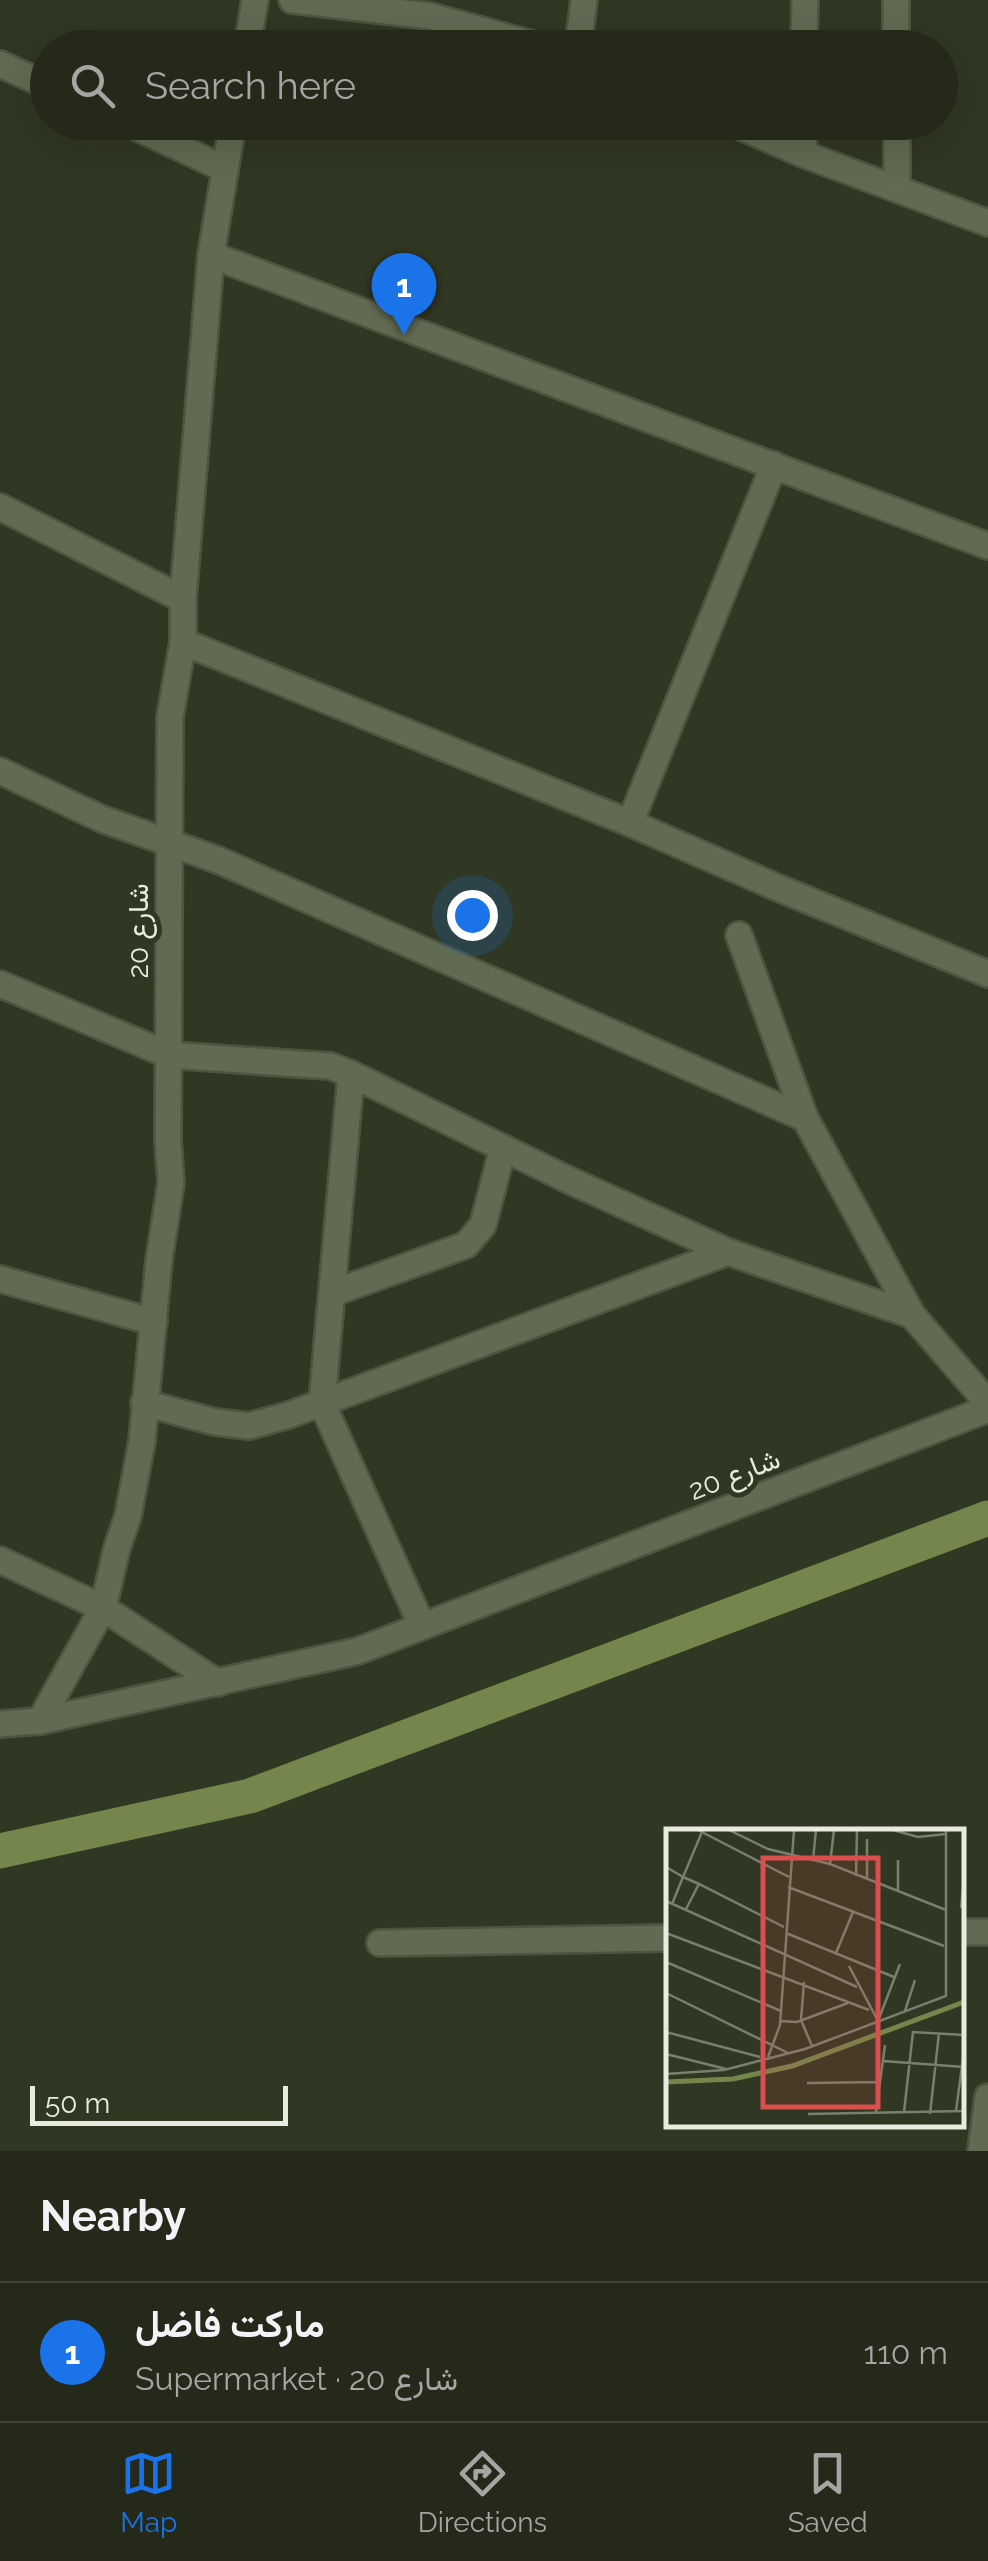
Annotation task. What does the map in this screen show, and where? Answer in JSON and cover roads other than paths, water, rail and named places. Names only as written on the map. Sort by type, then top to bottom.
[{"type":"street","points":[[249,30],[255,0]]},
{"type":"street","points":[[292,0],[430,8],[494,30]]},
{"type":"street","points":[[580,30],[584,0]]},
{"type":"street","points":[[804,30],[805,0]]},
{"type":"street","points":[[896,0],[896,30]]},
{"type":"street","points":[[0,64],[30,78]]},
{"type":"street","points":[[163,140],[224,169]]},
{"type":"street","name":"شارع 20","points":[[40,1721],[103,1608],[128,1516],[142,1441],[170,1183],[170,717],[183,642],[211,255],[230,140]]},
{"type":"street","points":[[771,140],[988,223]]},
{"type":"street","points":[[803,140],[803,154]]},
{"type":"street","points":[[897,140],[897,188]]},
{"type":"street","points":[[211,255],[988,546]]},
{"type":"street","points":[[630,822],[774,466]]},
{"type":"street","points":[[0,506],[184,599]]},
{"type":"street","points":[[183,642],[630,822],[988,974]]},
{"type":"street","points":[[0,771],[102,818],[218,860],[805,1118]]},
{"type":"street","points":[[739,935],[805,1118],[912,1315],[988,1406]]},
{"type":"street","points":[[0,984],[169,1055],[330,1066],[728,1252],[912,1315]]},
{"type":"street","points":[[350,1074],[322,1403],[422,1626]]},
{"type":"street","points":[[333,1294],[466,1245],[483,1224],[503,1148]]},
{"type":"street","points":[[144,1403],[215,1422],[249,1426],[290,1415],[728,1252]]},
{"type":"street","points":[[0,1279],[154,1322]]},
{"type":"street","name":"شارع 20","points":[[0,1724],[40,1721],[358,1651],[988,1406]]},
{"type":"street","points":[[0,1560],[103,1608],[218,1684]]},
{"type":"street","points":[[380,1943],[666,1938]]},
{"type":"street","points":[[981,2151],[988,2096]]},
{"type":"waterway","points":[[0,1851],[250,1796],[988,1518]]},
{"type":"place","name":"ماركت فاضل","points":[[404,335]]}]
